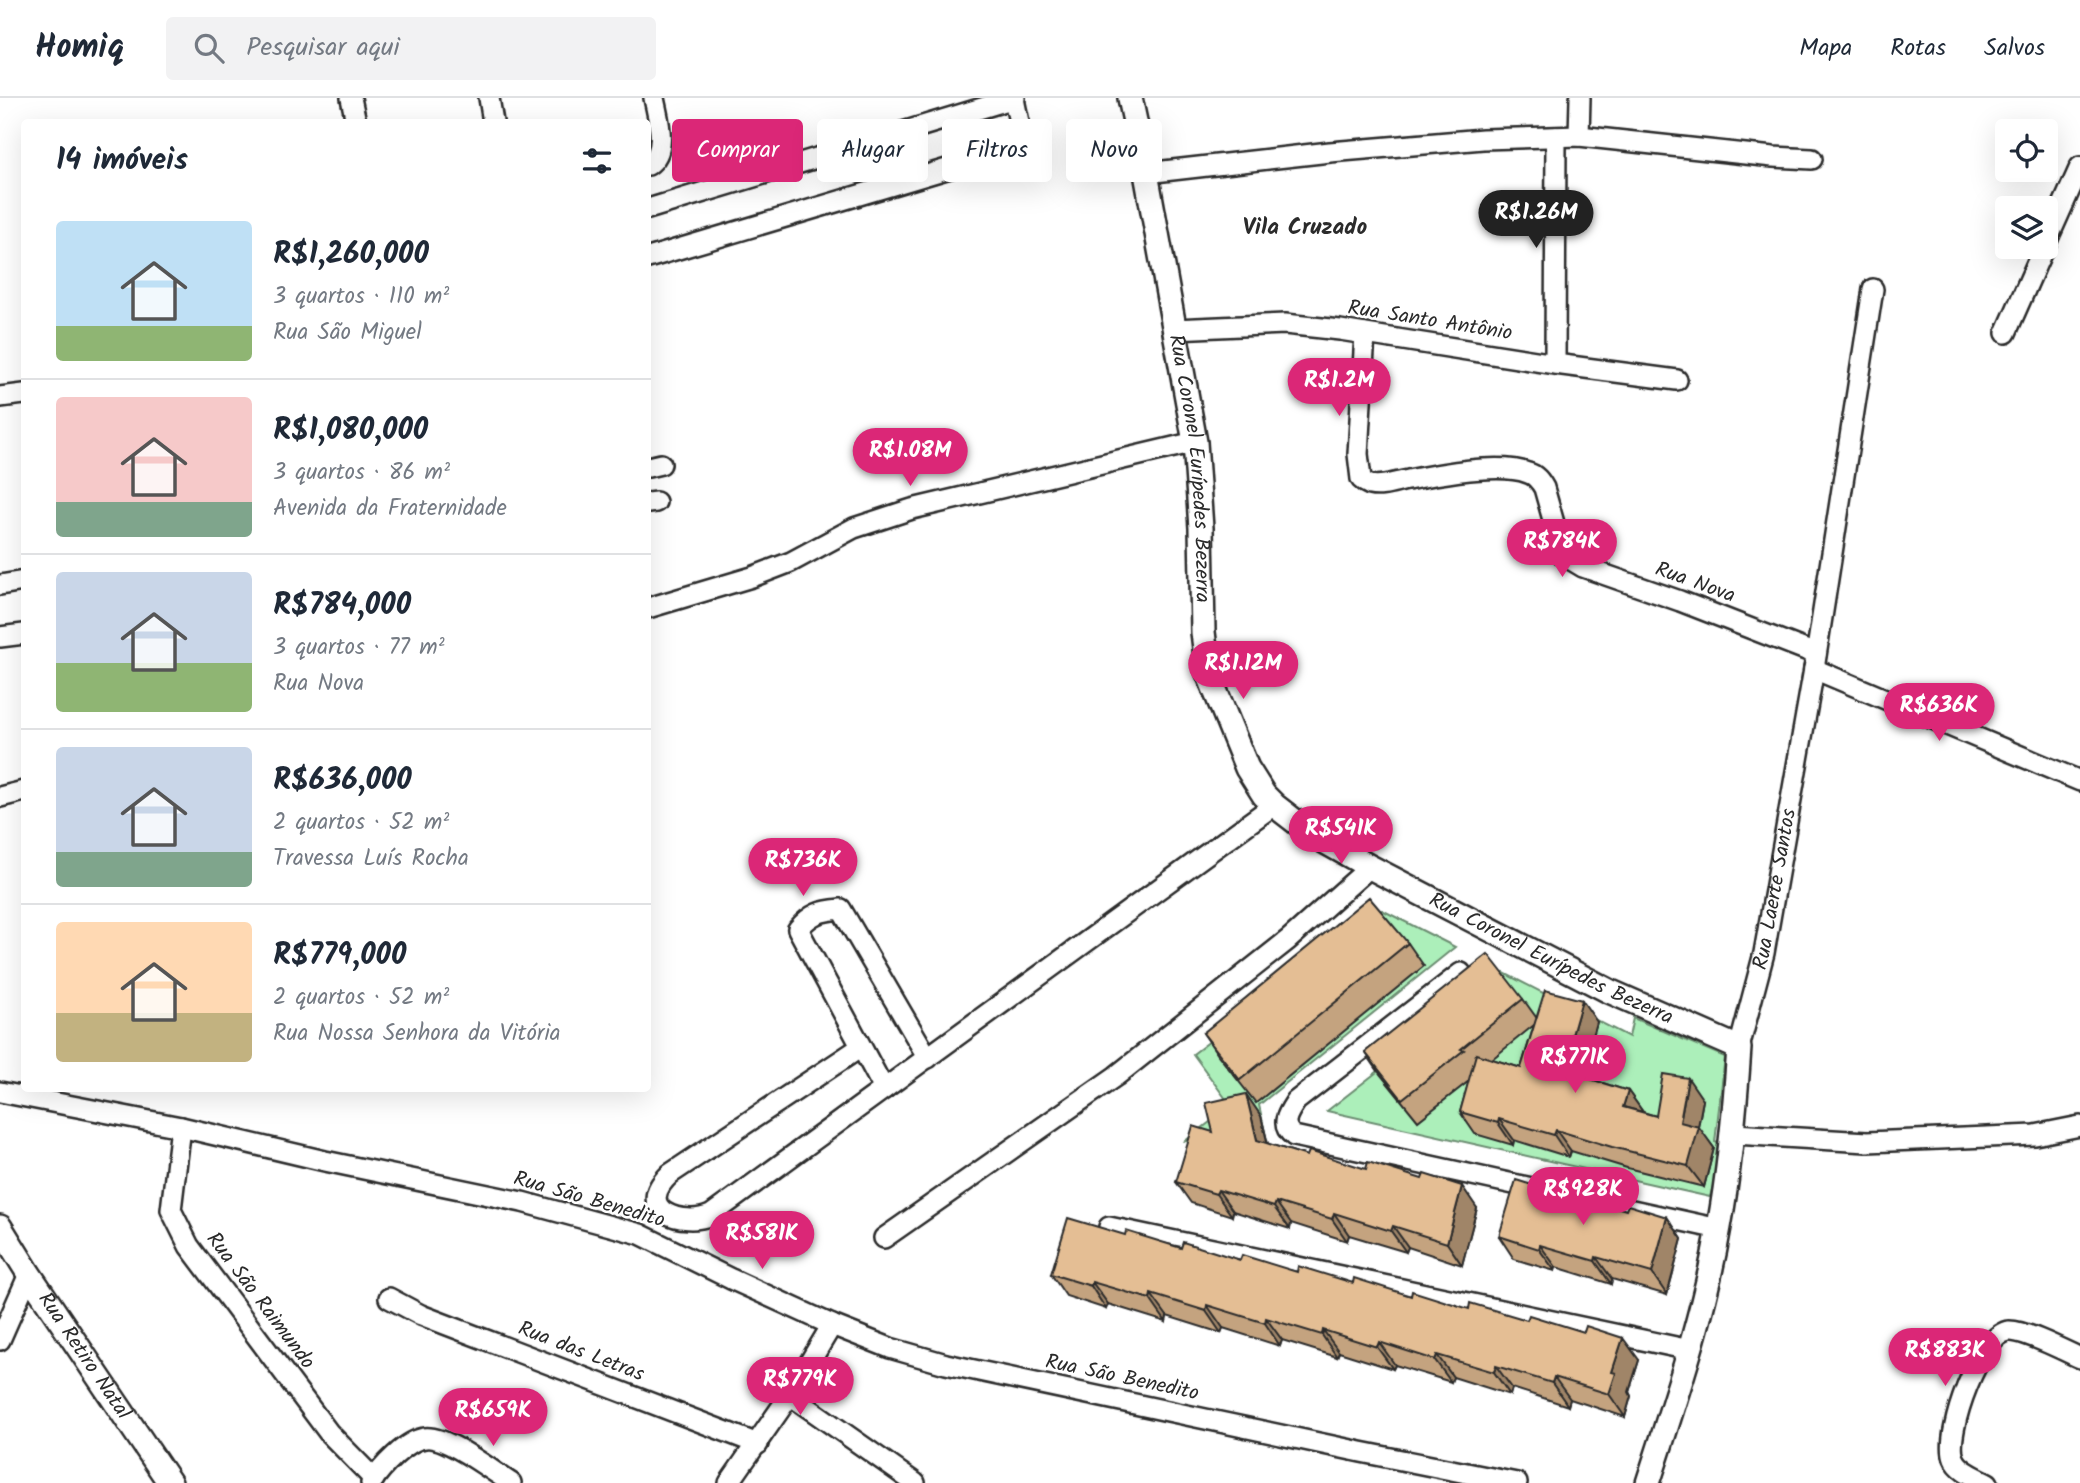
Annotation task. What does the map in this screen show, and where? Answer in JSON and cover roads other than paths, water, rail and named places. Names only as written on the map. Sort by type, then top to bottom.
[{"type":"street","points":[[351,98],[355,119]]},
{"type":"street","points":[[489,98],[492,119]]},
{"type":"street","points":[[651,163],[660,142],[654,98]]},
{"type":"street","points":[[651,208],[1014,98],[1020,134],[1018,141],[997,154],[651,257]]},
{"type":"street","name":"Rua Coronel Eurípedes Bezerra","points":[[1129,98],[1134,119]]},
{"type":"street","points":[[1579,136],[1580,98]]},
{"type":"street","points":[[1162,171],[1330,152],[1483,139],[1579,136],[1812,159]]},
{"type":"street","points":[[1555,364],[1556,137]]},
{"type":"street","points":[[2058,216],[2080,167]]},
{"type":"street","name":"Rua Coronel Eurípedes Bezerra","points":[[1148,182],[1195,442],[1201,528],[1203,632],[1208,673],[1247,768],[1260,789],[1274,805],[1313,835],[1370,867],[1609,991],[1739,1048]]},
{"type":"street","points":[[2006,333],[2039,259]]},
{"type":"street","name":"Rua Laerte Santos","points":[[1647,1483],[1690,1350],[1719,1229],[1734,1134],[1739,1048],[1764,953],[1815,662],[1872,289]]},
{"type":"street","name":"Rua Santo Antônio","points":[[1174,330],[1285,324],[1677,380]]},
{"type":"street","name":"Rua Nova","points":[[1365,334],[1358,454],[1361,479],[1366,484],[1386,485],[1461,471],[1511,469],[1530,473],[1544,488],[1563,555],[1568,560],[1680,601],[1815,662]]},
{"type":"street","points":[[0,397],[21,394]]},
{"type":"street","points":[[651,607],[752,577],[791,562],[854,528],[912,509],[1195,442]]},
{"type":"street","points":[[0,585],[21,582]]},
{"type":"street","points":[[0,637],[21,634]]},
{"type":"street","points":[[1815,662],[2080,781]]},
{"type":"street","points":[[0,797],[21,792]]},
{"type":"street","points":[[861,1046],[670,1174],[656,1191],[656,1204],[662,1211],[690,1219],[711,1215],[1274,805]]},
{"type":"street","points":[[884,1238],[1116,1076],[1288,940],[1370,867]]},
{"type":"street","points":[[884,1089],[798,929],[809,917],[822,911],[841,909],[928,1058]]},
{"type":"street","points":[[1461,974],[1296,1101],[1286,1116],[1289,1133],[1719,1229]]},
{"type":"street","name":"Rua São Benedito","points":[[0,1092],[181,1127],[325,1161],[522,1202],[640,1234],[832,1325],[890,1348],[946,1364],[1517,1483]]},
{"type":"street","points":[[1734,1134],[1867,1142],[2035,1135],[2080,1126]]},
{"type":"street","name":"Rua São Raimundo","points":[[181,1127],[171,1210],[178,1226],[189,1246],[330,1433],[372,1481],[413,1441],[435,1438],[446,1441],[511,1483]]},
{"type":"street","name":"Rua Retiro Natal","points":[[0,1227],[170,1483]]},
{"type":"street","points":[[1109,1227],[1690,1350]]},
{"type":"street","points":[[0,1340],[29,1274]]},
{"type":"street","name":"Rua das Letras","points":[[389,1298],[421,1315],[758,1444]]},
{"type":"street","points":[[729,1483],[790,1395],[832,1325]]},
{"type":"street","points":[[1989,1483],[1964,1470],[1954,1458],[1952,1438],[1958,1411],[1987,1348],[2000,1334],[2010,1331],[2080,1358]]},
{"type":"street","points":[[790,1395],[915,1483]]},
{"type":"district","name":"Vila Cruzado","points":[[1305,228]]}]
